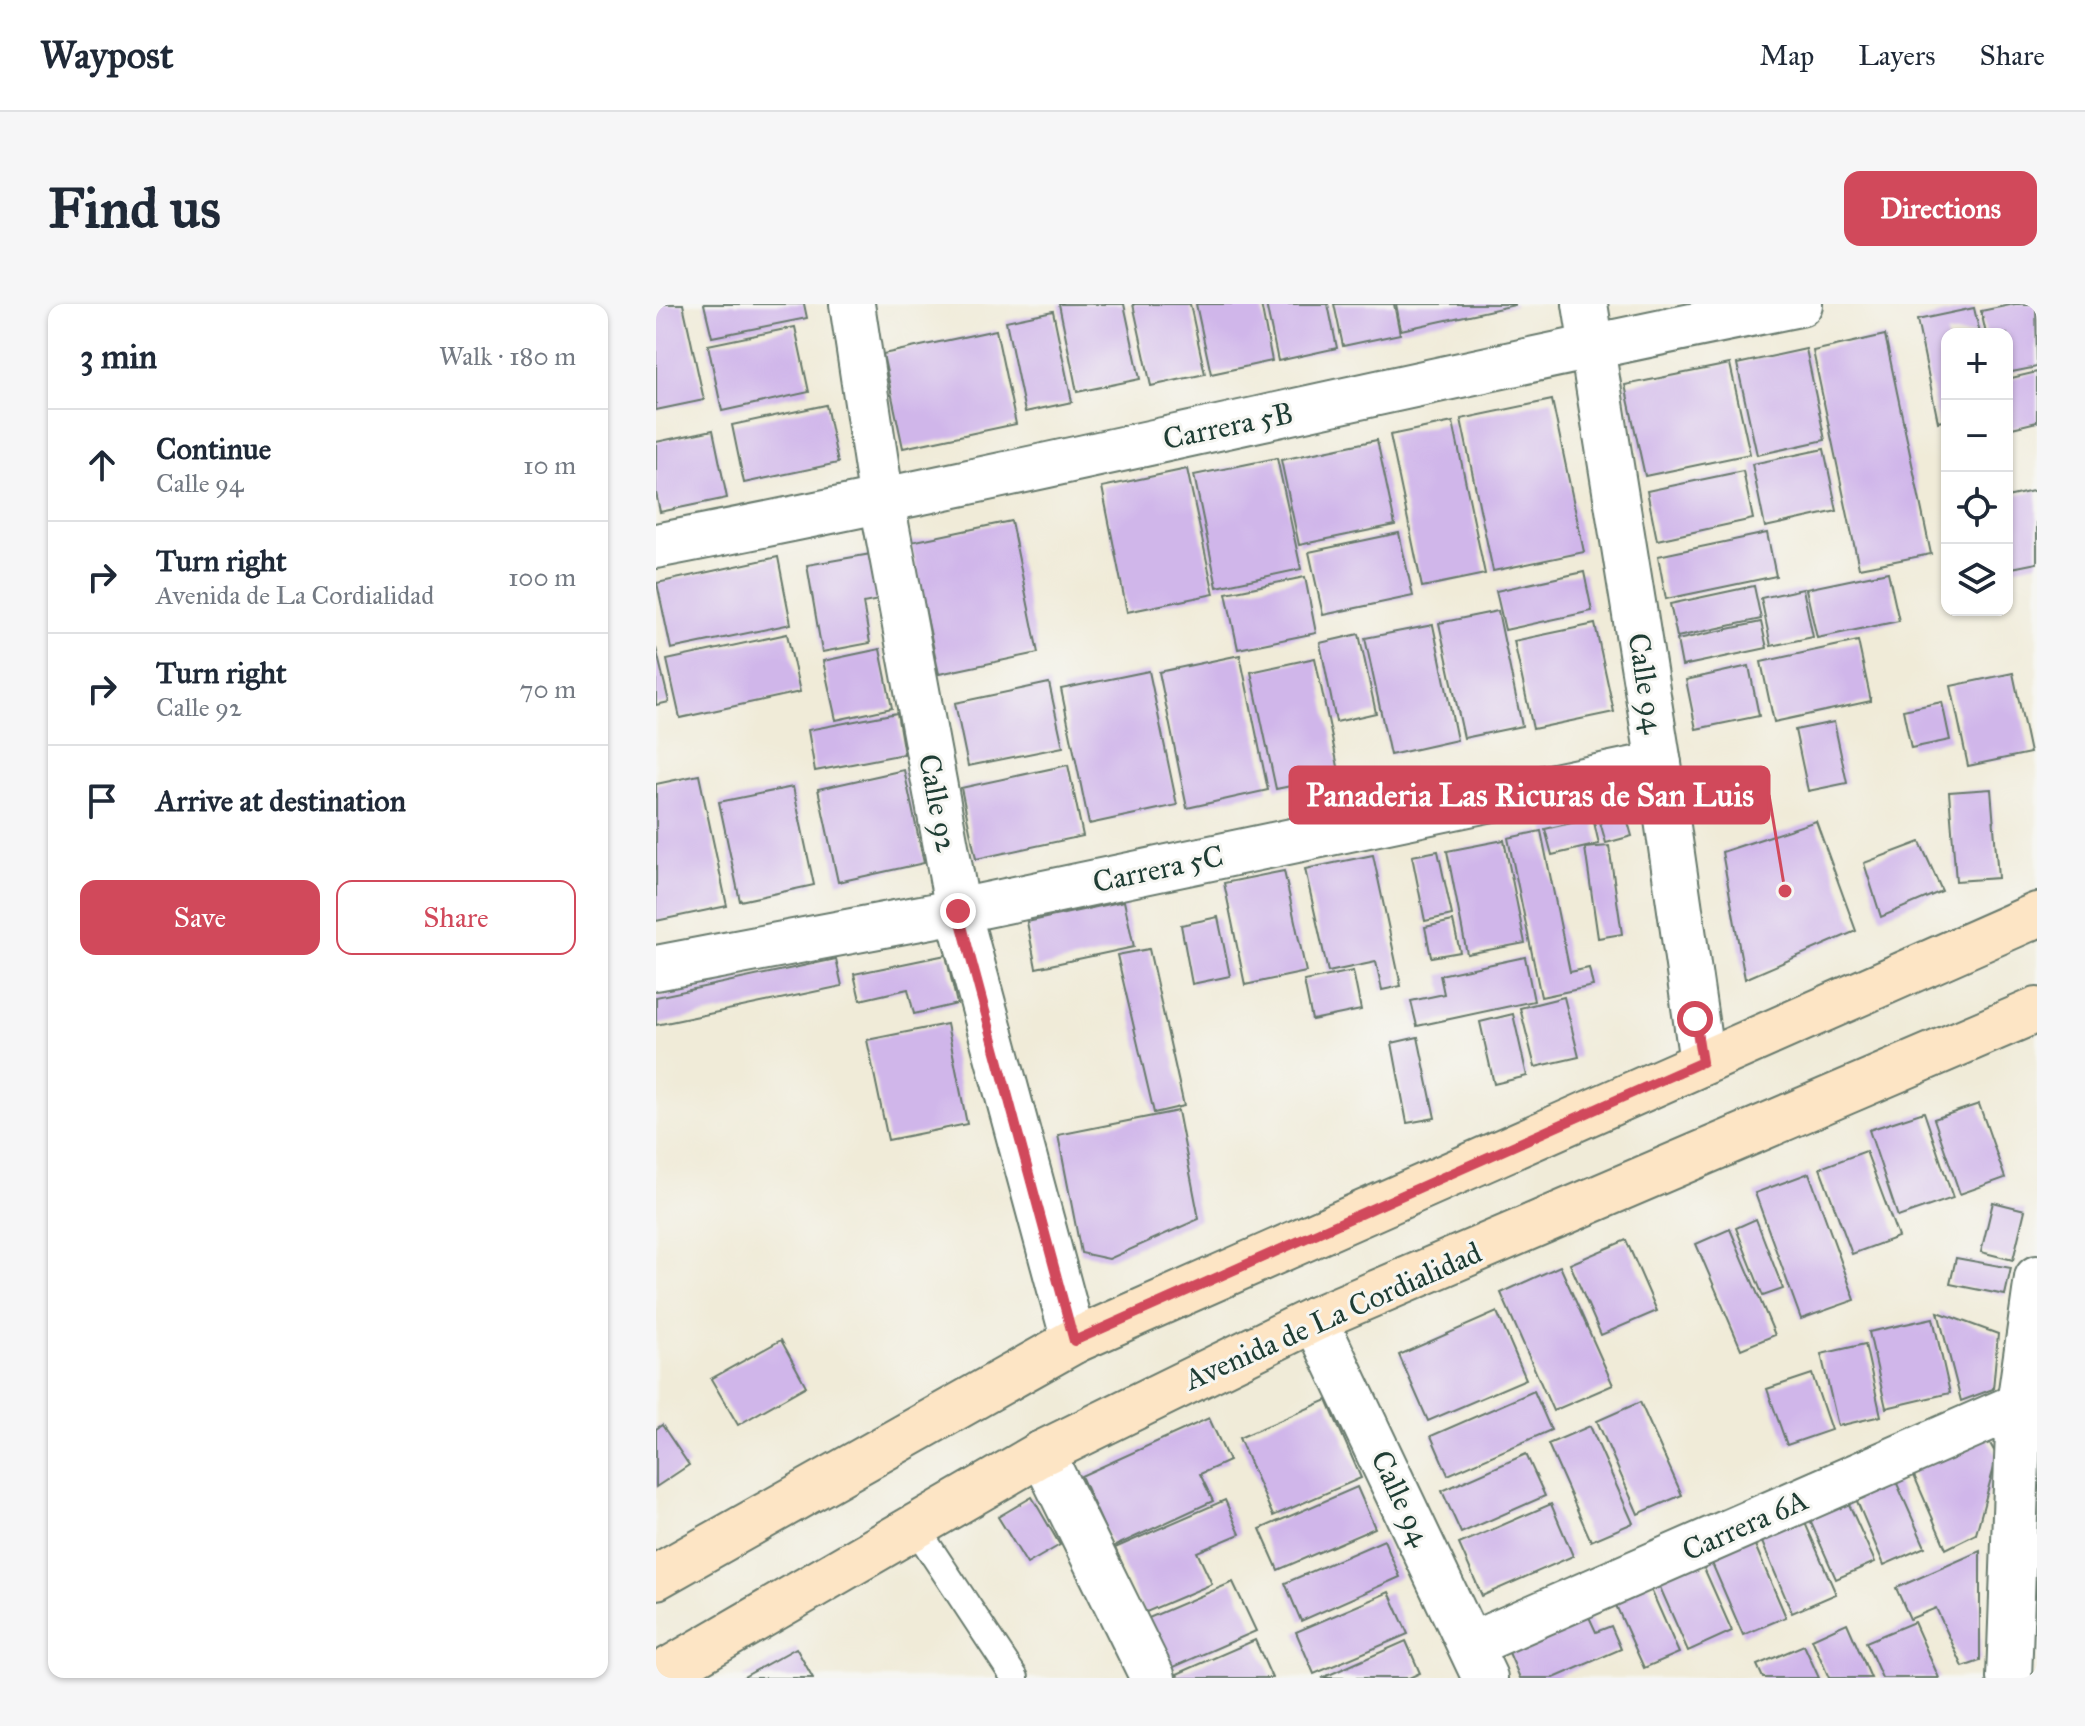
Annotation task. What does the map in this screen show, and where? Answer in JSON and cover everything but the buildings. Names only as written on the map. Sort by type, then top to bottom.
[{"type":"main road","points":[[656,1577],[1074,1341],[2037,915]]},
{"type":"main road","name":"Avenida de La Cordialidad","points":[[656,1677],[1042,1453],[1315,1319],[2037,1010]]},
{"type":"street","name":"Calle 92","points":[[852,304],[882,502],[958,911],[1074,1341]]},
{"type":"street","name":"Carrera 5B","points":[[656,546],[882,502],[1588,325],[1800,304]]},
{"type":"street","name":"Calle 94","points":[[1588,325],[1659,764],[1702,1062]]},
{"type":"street","name":"Carrera 5C","points":[[656,968],[958,911],[1659,764]]},
{"type":"street","points":[[2009,1678],[2019,1405],[2037,1278]]},
{"type":"street","name":"Calle 94","points":[[1315,1319],[1478,1662]]},
{"type":"street","name":"Carrera 6A","points":[[1478,1662],[2019,1405]]},
{"type":"street","points":[[1042,1453],[1153,1678]]},
{"type":"street","points":[[2024,1678],[2037,1674]]},
{"type":"lane","points":[[914,1525],[1015,1678]]},
{"type":"place","name":"Panaderia Las Ricuras de San Luis","points":[[1785,891]]},
{"type":"route","points":[[958,911],[1074,1341],[1702,1062],[1695,1019]]}]
